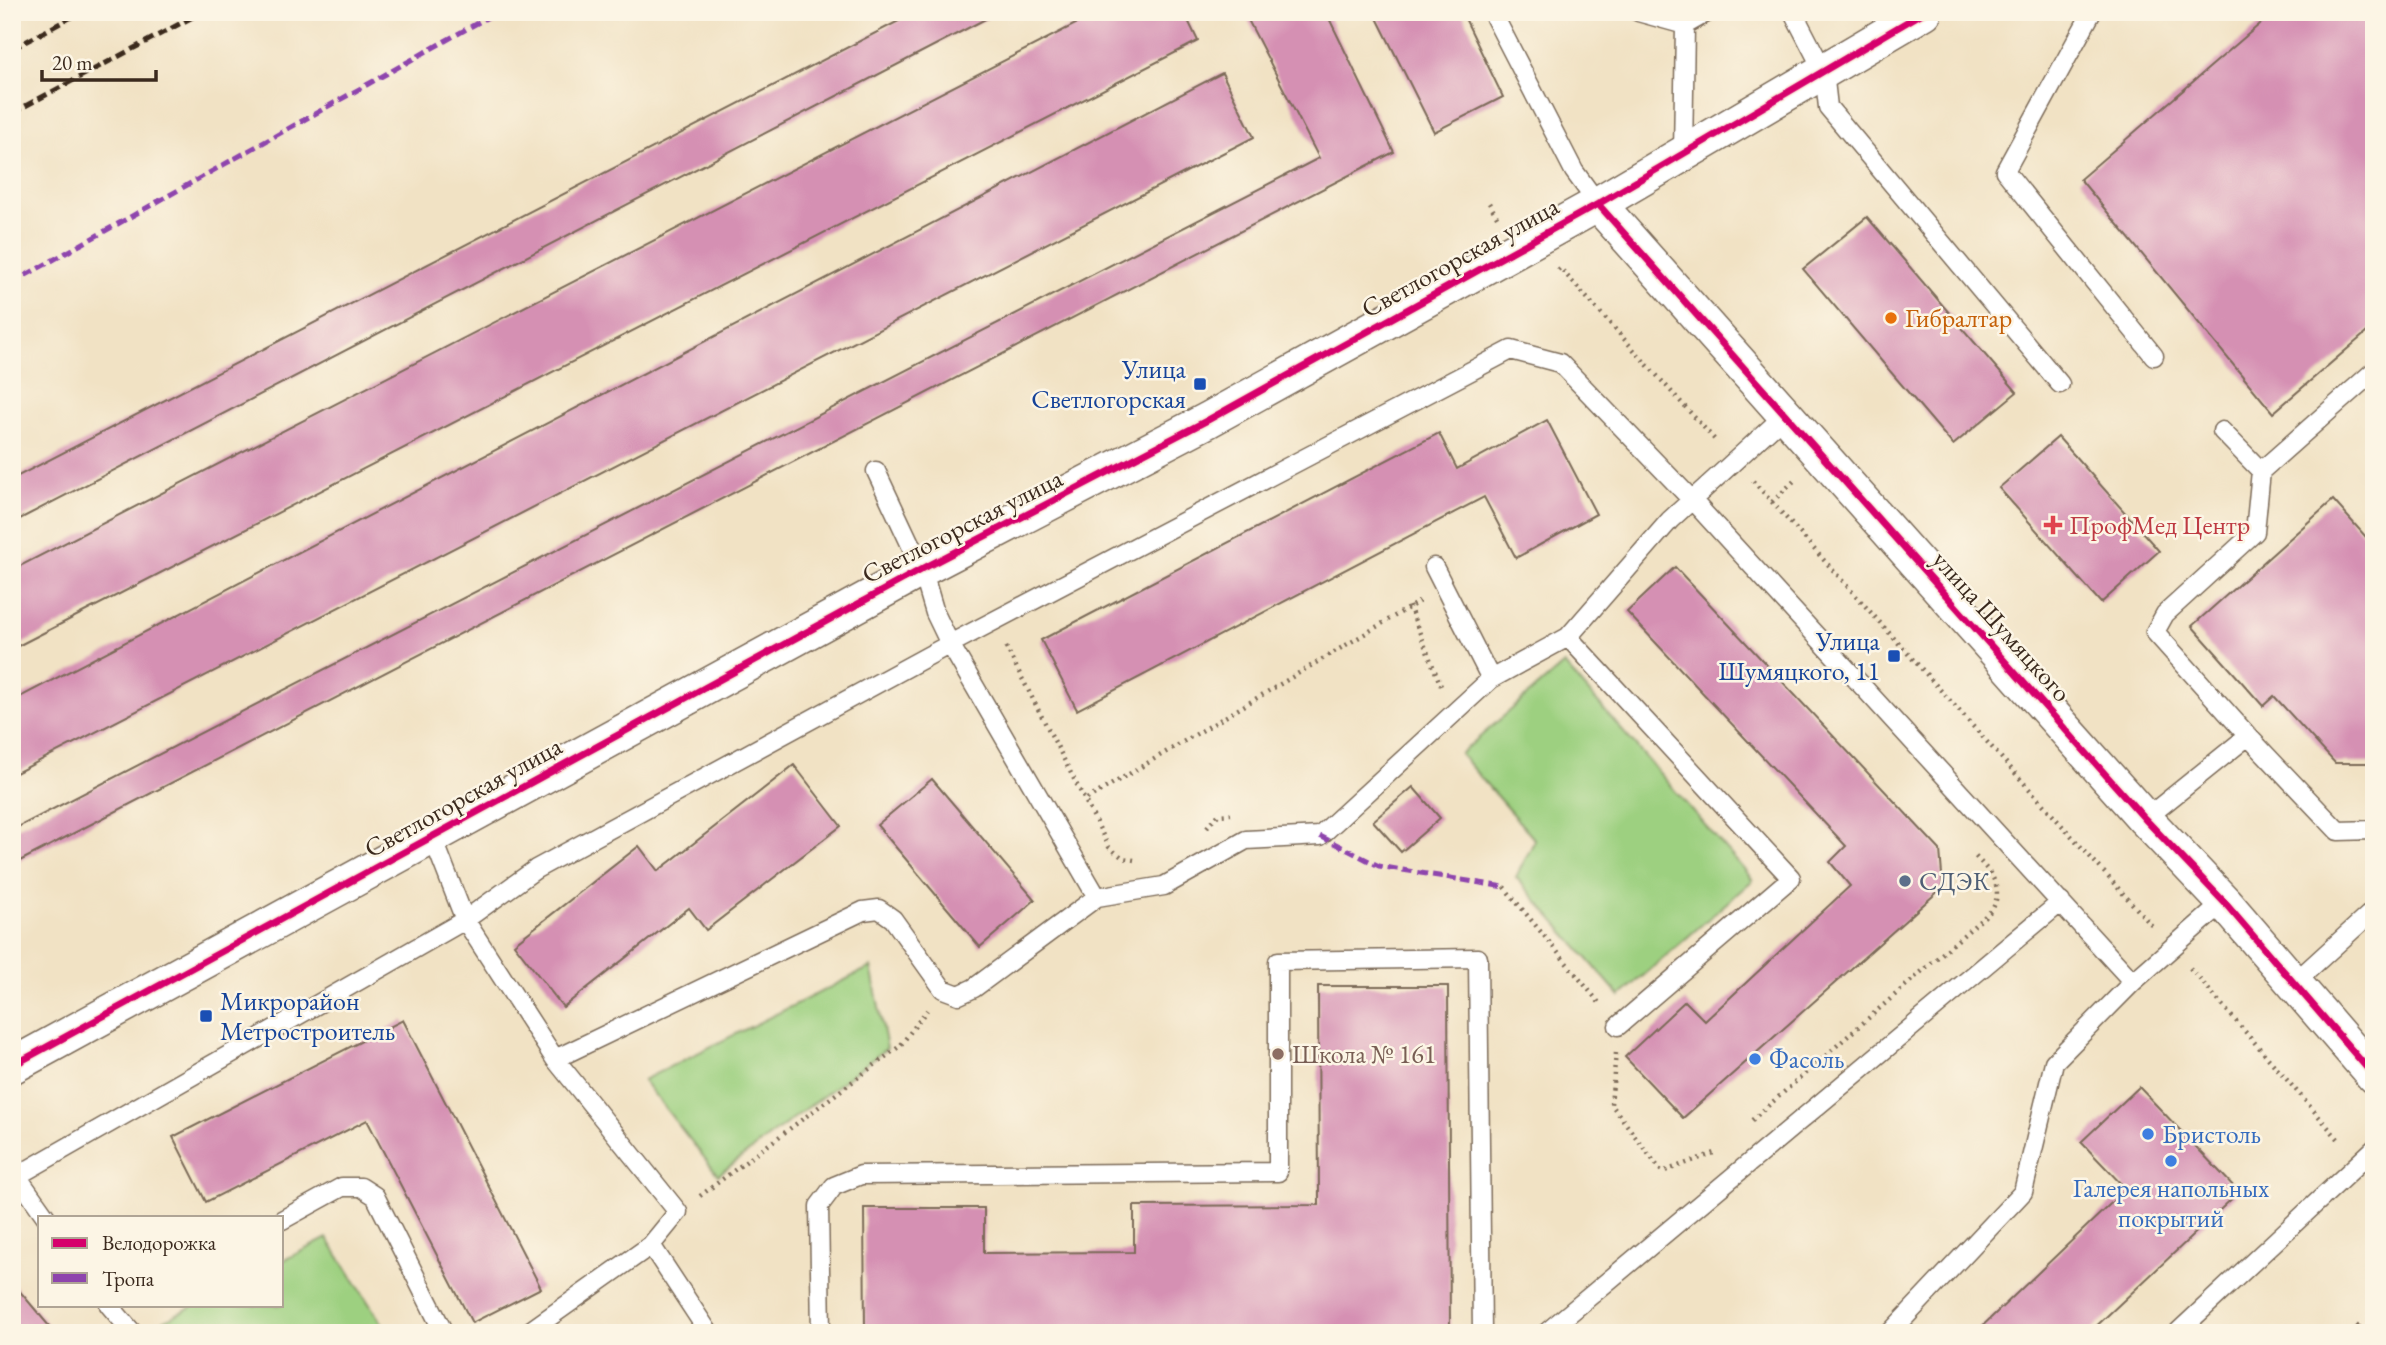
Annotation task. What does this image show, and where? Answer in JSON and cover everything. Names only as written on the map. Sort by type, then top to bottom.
[{"type":"street","name":"Светлогорская улица","points":[[12,1066],[922,569],[1196,427],[1598,204],[1924,12]]},
{"type":"street","name":"улица Шумяцкого","points":[[1598,204],[2224,902],[2374,1076]]},
{"type":"lane","points":[[1492,12],[1574,171],[1598,204]]},
{"type":"lane","points":[[1638,12],[1685,25],[1708,12]]},
{"type":"lane","points":[[1793,12],[1824,72],[1828,107],[2060,384]]},
{"type":"lane","points":[[2092,12],[2005,171],[2154,356]]},
{"type":"lane","points":[[1683,154],[1685,25]]},
{"type":"lane","points":[[45,1216],[15,1172],[465,919],[536,869],[993,621],[1511,350],[1560,363],[1692,500],[2133,982]]},
{"type":"lane","points":[[2374,371],[2260,471],[2255,532],[2165,614],[2155,632],[2338,831],[2374,830]]},
{"type":"lane","points":[[555,1059],[863,911],[879,909],[893,919],[943,989],[959,995],[974,988],[1097,897],[1164,887],[1246,839],[1320,836],[1491,679],[1567,637],[1670,520],[1732,460],[1785,415]]},
{"type":"lane","points":[[2222,430],[2260,471]]},
{"type":"lane","points":[[876,471],[922,569],[935,613],[950,644],[1097,897]]},
{"type":"lane","points":[[1434,567],[1491,679]]},
{"type":"lane","points":[[1567,637],[1791,878],[1618,1026]]},
{"type":"lane","points":[[2146,818],[2248,736]]},
{"type":"lane","points":[[433,838],[465,919],[555,1059],[678,1212],[651,1245],[527,1333]]},
{"type":"lane","points":[[1546,1333],[2061,902]]},
{"type":"lane","points":[[1890,1333],[2023,1192],[2054,1062],[2133,982],[2224,902]]},
{"type":"lane","points":[[2294,983],[2374,910]]},
{"type":"lane","points":[[821,1333],[819,1206],[834,1186],[861,1175],[1278,1172],[1278,961],[1478,958],[1482,1333]]},
{"type":"lane","points":[[2177,1333],[2374,1149]]},
{"type":"lane","points":[[284,1219],[342,1188],[361,1187],[375,1196],[444,1333]]},
{"type":"lane","points":[[651,1245],[709,1333]]},
{"type":"lane","points":[[116,1307],[133,1333]]},
{"type":"path","points":[[1489,203],[1501,223]]},
{"type":"path","points":[[1549,274],[1560,268],[2173,949],[2360,1163]]},
{"type":"path","points":[[1772,502],[1800,475]]},
{"type":"path","points":[[1087,799],[1409,606],[1446,587]]},
{"type":"path","points":[[1409,606],[1440,680],[1441,696]]},
{"type":"path","points":[[993,621],[1087,799],[1109,847],[1123,858],[1146,862]]},
{"type":"path","points":[[1203,831],[1218,815],[1236,813]]},
{"type":"path","points":[[678,1212],[900,1046],[943,989]]},
{"type":"green space","points":[[1564,664],[1753,880],[1620,996],[1516,877],[1535,840],[1460,754]]},
{"type":"green space","points":[[871,967],[887,1048],[718,1175],[643,1080]]},
{"type":"green space","points":[[327,1238],[388,1333],[168,1333],[159,1323],[193,1306],[284,1306],[284,1260]]},
{"type":"building","points":[[916,12],[999,12],[12,523],[12,479]]},
{"type":"building","points":[[1099,12],[1184,12],[1198,41],[12,649],[12,570]]},
{"type":"building","points":[[1244,12],[1326,12],[1394,152],[12,865],[12,830],[1319,158]]},
{"type":"building","points":[[1374,12],[1462,12],[1503,97],[1434,132]]},
{"type":"building","points":[[2274,12],[2374,12],[2374,326],[2273,413],[2080,179]]},
{"type":"building","points":[[1222,73],[1254,137],[12,775],[12,701]]},
{"type":"building","points":[[1867,217],[2017,392],[1953,445],[1803,269]]},
{"type":"building","points":[[1547,420],[1596,514],[1516,558],[1484,497],[1077,710],[1041,640],[1439,433],[1457,469]]},
{"type":"building","points":[[2058,437],[2159,551],[2101,603],[1999,488]]},
{"type":"building","points":[[2333,500],[2374,546],[2374,763],[2335,763],[2274,696],[2263,706],[2192,626]]},
{"type":"building","points":[[1675,567],[1940,850],[1943,887],[1683,1118],[1625,1057],[1685,1001],[1705,1021],[1850,886],[1830,862],[1846,846],[1627,612]]},
{"type":"building","points":[[794,765],[841,826],[706,930],[689,908],[563,1007],[514,944],[639,846],[658,871]]},
{"type":"building","points":[[932,779],[1035,900],[980,947],[877,825]]},
{"type":"building","points":[[1413,787],[1440,818],[1401,852],[1373,821]]},
{"type":"building","points":[[1318,986],[1448,986],[1450,1333],[865,1333],[864,1208],[984,1208],[984,1253],[1134,1252],[1134,1206],[1319,1205]]},
{"type":"building","points":[[403,1020],[541,1288],[472,1323],[367,1120],[206,1202],[173,1137]]},
{"type":"building","points":[[2139,1087],[2239,1192],[2089,1333],[1975,1333],[2126,1189],[2081,1142]]},
{"type":"building","points":[[12,1282],[55,1333],[12,1333]]},
{"type":"building","points":[[2358,1325],[2368,1333],[2351,1333]]},
{"type":"railway","points":[[12,49],[81,12]]},
{"type":"railway","points":[[12,113],[202,12]]},
{"type":"marked path","points":[[12,283],[497,12]]},
{"type":"marked path","points":[[1320,836],[1379,866],[1504,887]]},
{"type":"cycle path","points":[[12,1066],[922,569],[1208,420],[1598,204],[1924,12]]},
{"type":"cycle path","points":[[1598,204],[2145,819],[2224,902],[2374,1076]]},
{"type":"place","name":"Гибралтар","points":[[1891,318]]},
{"type":"place","name":"Улица Светлогорская","points":[[1200,384]]},
{"type":"place","name":"ПрофМед Центр","points":[[2053,525]]},
{"type":"place","name":"Улица Шумяцкого, 11","points":[[1894,656]]},
{"type":"place","name":"СДЭК","points":[[1905,881]]},
{"type":"place","name":"Микрорайон Метростроитель","points":[[206,1016]]},
{"type":"place","name":"Школа № 161","points":[[1278,1054]]},
{"type":"place","name":"Фасоль","points":[[1755,1059]]},
{"type":"place","name":"Бристоль","points":[[2148,1134]]},
{"type":"place","name":"Галерея напольных покрытий","points":[[2171,1161]]}]
